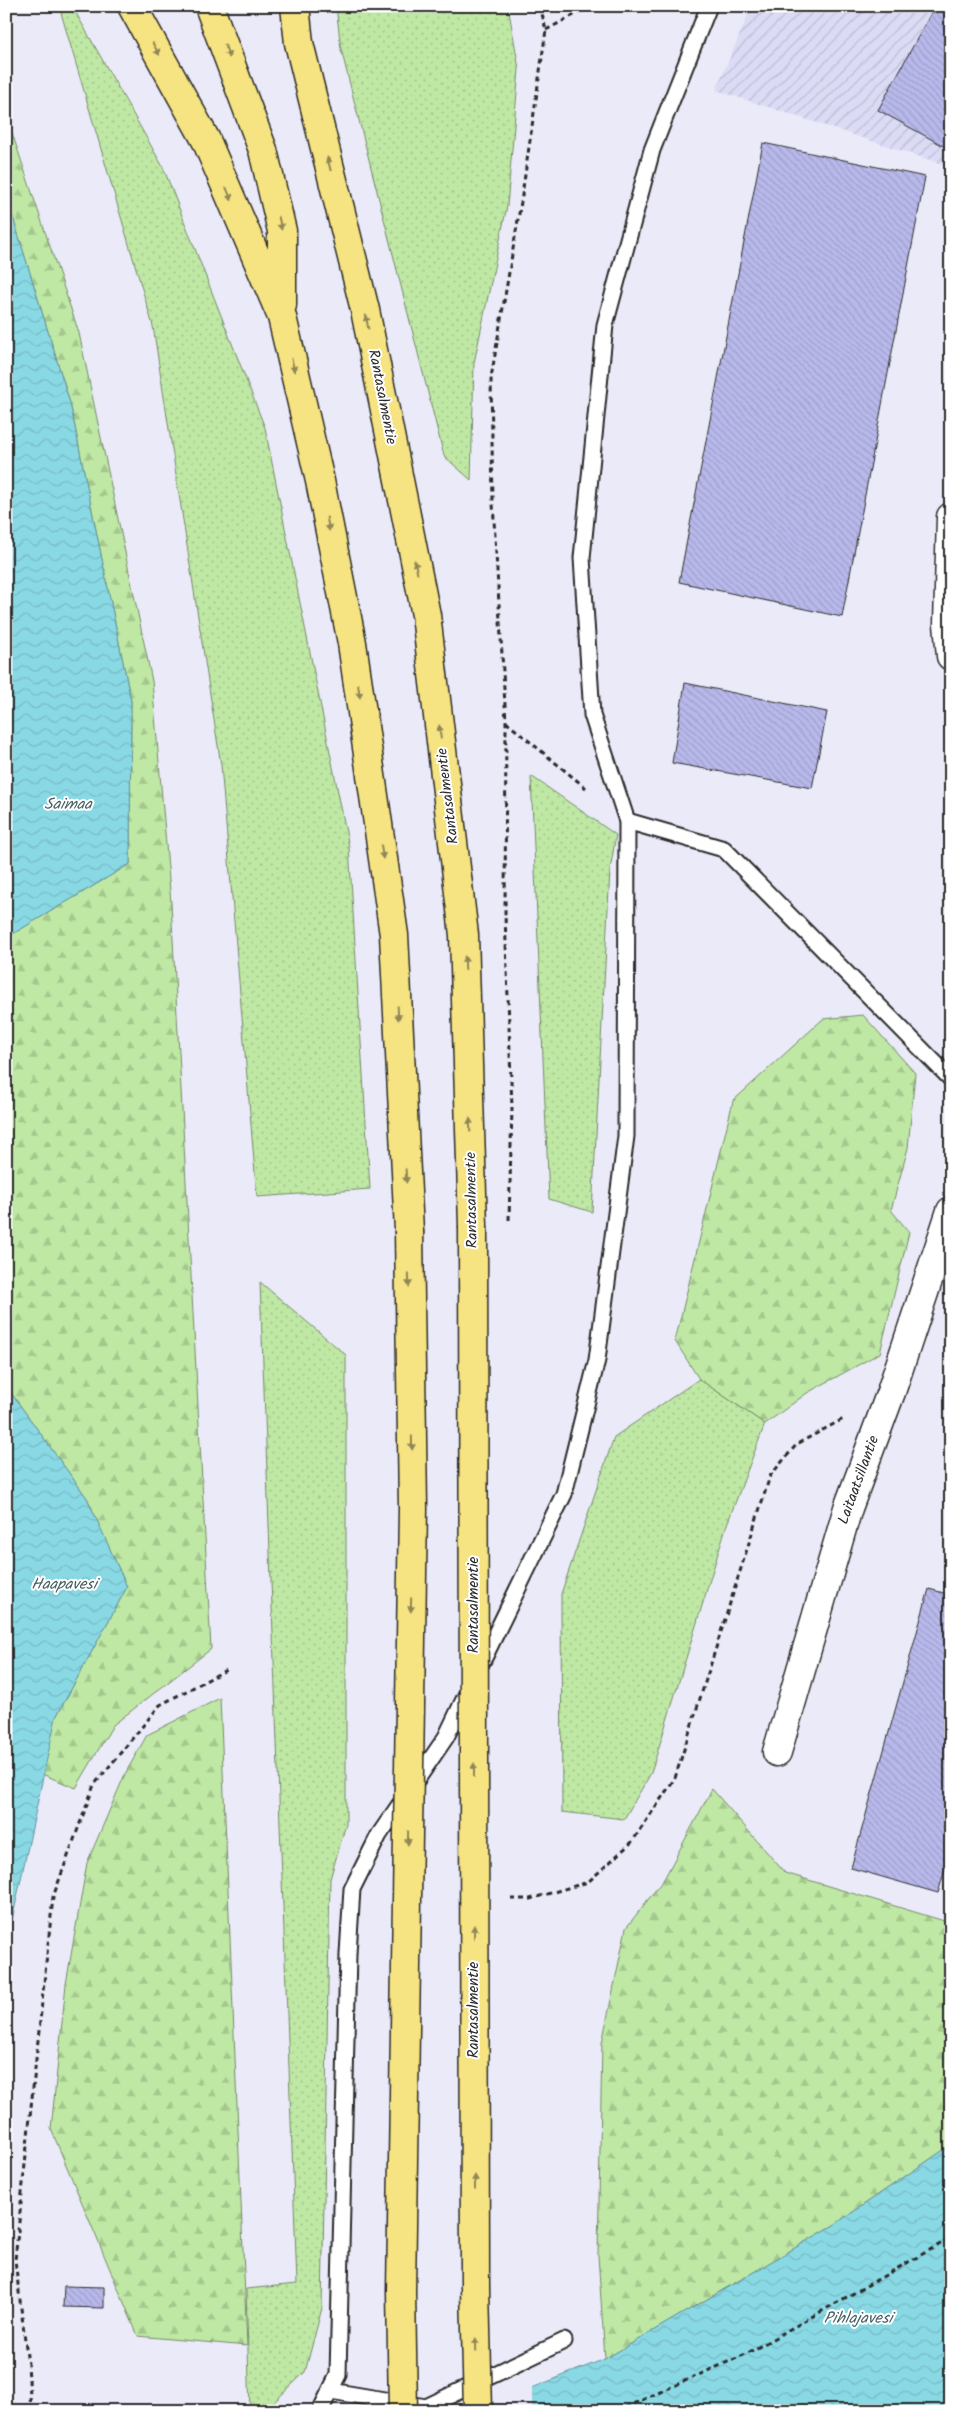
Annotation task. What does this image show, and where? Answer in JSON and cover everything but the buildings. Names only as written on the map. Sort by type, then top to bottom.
[{"type":"highway","points":[[132,6],[206,140],[282,318],[320,481],[352,643],[394,935],[409,1231],[413,1508],[401,2291],[403,2411]]},
{"type":"highway","points":[[209,6],[263,150],[282,232],[282,318]]},
{"type":"highway","name":"Rantasalmentie","points":[[295,6],[299,43],[365,310],[426,615],[464,935],[473,1226],[475,2278],[478,2411]]},
{"type":"street","points":[[951,517],[948,624],[951,656]]},
{"type":"street","name":"Laitaatsillantie","points":[[777,1752],[848,1508],[891,1392],[951,1211]]},
{"type":"lane","points":[[320,2411],[338,2375],[348,1954],[352,1889],[379,1835],[446,1736],[564,1494],[597,1360],[626,1136],[627,821],[592,715],[582,558],[605,325],[652,150],[709,6]]},
{"type":"lane","points":[[627,821],[724,848],[951,1078]]},
{"type":"lane","points":[[331,2391],[426,2407],[564,2341]]},
{"type":"path","points":[[509,1226],[512,1108],[505,915],[506,722],[493,503],[491,378],[521,202],[546,30],[540,6]]},
{"type":"path","points":[[546,30],[591,6]]},
{"type":"path","points":[[506,722],[627,821]]},
{"type":"path","points":[[511,1899],[530,1899],[588,1882],[632,1842],[675,1778],[770,1476],[797,1444],[891,1392]]},
{"type":"path","points":[[31,2411],[28,2364],[15,2260],[54,1897],[94,1785],[160,1705],[226,1670]]},
{"type":"path","points":[[617,2411],[746,2354],[951,2238]]},
{"type":"shaded area","points":[[752,6],[951,6],[951,167],[716,90]]},
{"type":"green space","points":[[59,6],[72,6],[163,167],[265,428],[349,847],[370,1189],[257,1197],[221,765],[153,326]]},
{"type":"green space","points":[[336,6],[508,6],[519,69],[507,206],[474,363],[471,480],[444,456],[341,49]]},
{"type":"green space","points":[[6,115],[79,333],[152,681],[171,903],[211,1649],[113,1725],[76,1788],[42,1774],[56,1717],[127,1587],[87,1498],[6,1386],[6,938],[130,864],[131,701],[70,403],[6,195]]},
{"type":"green space","points":[[531,776],[616,835],[610,870],[592,1212],[549,1199]]},
{"type":"green space","points":[[863,1015],[915,1073],[908,1148],[891,1210],[909,1232],[880,1353],[807,1393],[765,1424],[699,1379],[675,1341],[733,1101],[823,1019]]},
{"type":"green space","points":[[260,1282],[346,1355],[346,1824],[330,1879],[322,2308],[305,2372],[265,2411],[250,2411],[246,2289],[297,2284]]},
{"type":"green space","points":[[699,1379],[765,1424],[726,1527],[651,1773],[624,1819],[562,1812],[561,1594],[614,1437]]},
{"type":"green space","points":[[220,1698],[247,2346],[138,2336],[51,2129],[66,1984],[87,1863],[125,1774],[147,1735]]},
{"type":"green space","points":[[712,1789],[785,1873],[951,1923],[951,2145],[834,2225],[605,2359],[598,2255],[602,2043],[626,1928],[664,1879]]},
{"type":"water","name":"Saimaa","points":[[6,195],[70,403],[131,701],[130,864],[6,938]]},
{"type":"water","name":"Haapavesi","points":[[6,1386],[87,1498],[127,1587],[56,1717],[11,1925],[6,2032]]},
{"type":"water","name":"Pihlajavesi","points":[[951,2145],[951,2411],[474,2411],[605,2359],[834,2225]]},
{"type":"pier","points":[[532,2384],[532,2411],[471,2411],[473,2408]]}]
